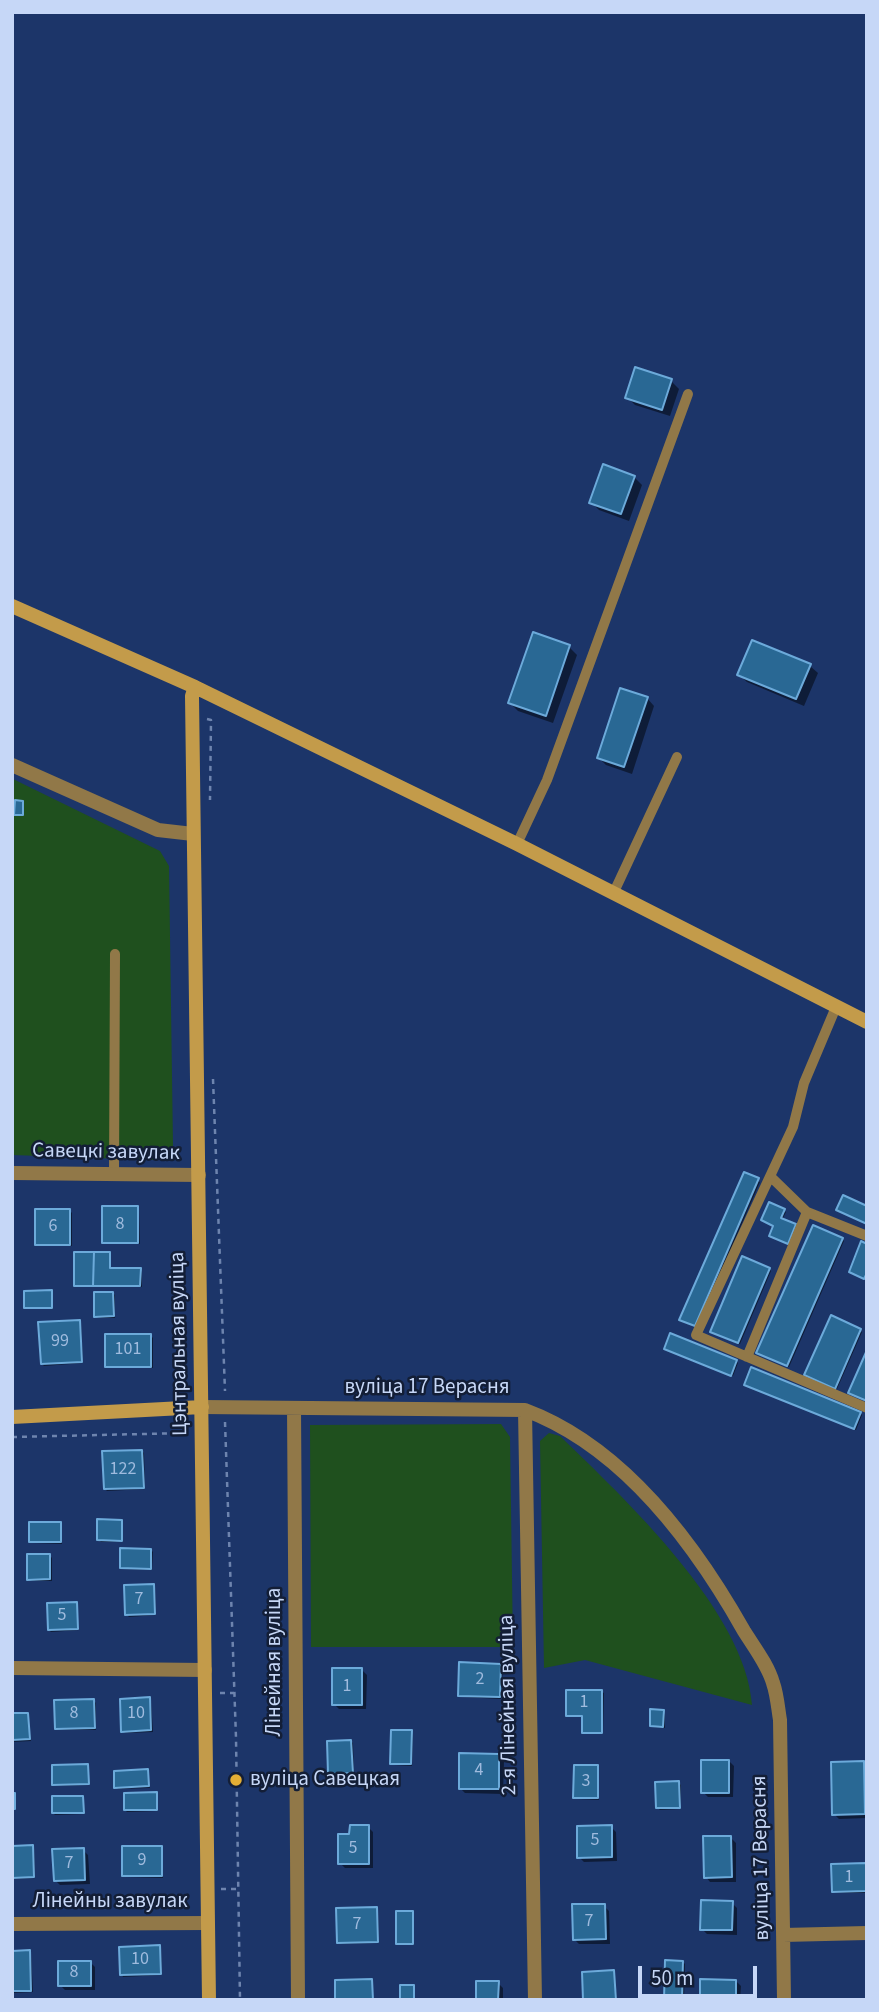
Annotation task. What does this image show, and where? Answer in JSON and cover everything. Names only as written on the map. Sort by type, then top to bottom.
[{"type":"street","points":[[12,606],[195,687],[614,892],[867,1022]]},
{"type":"street","name":"Цэнтральная вуліца","points":[[195,687],[191,712],[209,2000]]},
{"type":"street","points":[[12,765],[158,830],[193,834]]},
{"type":"street","name":"Савецкі завулак","points":[[12,1173],[198,1175]]},
{"type":"street","name":"вуліца 17 Верасня","points":[[12,1417],[202,1407],[526,1410],[551,1419],[603,1454],[669,1519],[725,1597],[773,1681],[780,1720],[784,2000]]},
{"type":"street","name":"Лінейная вуліца","points":[[294,1408],[298,2000]]},
{"type":"street","name":"2-я Лінейная вуліца","points":[[526,1410],[535,2000]]},
{"type":"street","points":[[12,1668],[205,1670]]},
{"type":"street","name":"Лінейны завулак","points":[[12,1924],[208,1923]]},
{"type":"street","points":[[783,1935],[867,1933]]},
{"type":"lane","points":[[517,844],[547,780],[688,394]]},
{"type":"lane","points":[[614,892],[677,757]]},
{"type":"lane","points":[[114,1174],[115,954]]},
{"type":"lane","points":[[836,1007],[804,1083],[793,1126],[696,1335],[867,1408]]},
{"type":"lane","points":[[771,1177],[807,1212],[867,1236]]},
{"type":"lane","points":[[747,1357],[807,1212]]},
{"type":"path","points":[[191,712],[211,720],[210,799]]},
{"type":"path","points":[[213,1068],[236,1738],[240,2000]]},
{"type":"path","points":[[12,1437],[226,1433]]},
{"type":"green space","points":[[13,779],[160,851],[169,866],[173,1146],[166,1157],[155,1160],[12,1155]]},
{"type":"green space","points":[[501,1424],[510,1437],[513,1647],[311,1647],[310,1425]]},
{"type":"green space","points":[[549,1433],[560,1436],[616,1491],[678,1559],[705,1595],[728,1632],[745,1669],[752,1705],[585,1660],[544,1668],[540,1441]]},
{"type":"building","points":[[635,367],[672,379],[662,410],[625,398]]},
{"type":"building","points":[[603,464],[635,476],[621,514],[589,503]]},
{"type":"building","points":[[533,632],[570,645],[546,716],[508,703]]},
{"type":"building","points":[[752,640],[811,664],[796,699],[737,675]]},
{"type":"building","points":[[620,688],[648,697],[624,767],[597,758]]},
{"type":"building","points":[[15,800],[23,801],[23,815],[14,815]]},
{"type":"building","points":[[744,1172],[759,1178],[695,1326],[679,1320]]},
{"type":"building","points":[[843,1195],[867,1206],[867,1224],[836,1210]]},
{"type":"building","points":[[769,1202],[785,1209],[781,1218],[796,1224],[788,1244],[769,1236],[773,1226],[761,1220]]},
{"type":"building","points":[[102,1206],[138,1206],[138,1243],[102,1243]]},
{"type":"building","points":[[35,1209],[70,1209],[70,1245],[35,1245]]},
{"type":"building","points":[[813,1225],[843,1238],[787,1366],[756,1353]]},
{"type":"building","points":[[861,1241],[867,1244],[867,1273],[864,1279],[849,1272]]},
{"type":"building","points":[[74,1252],[94,1252],[93,1286],[74,1286]]},
{"type":"building","points":[[94,1252],[110,1252],[110,1268],[141,1268],[140,1286],[93,1286]]},
{"type":"building","points":[[742,1256],[770,1268],[738,1343],[710,1332]]},
{"type":"building","points":[[52,1290],[52,1308],[24,1308],[24,1291]]},
{"type":"building","points":[[94,1292],[113,1292],[114,1316],[94,1317]]},
{"type":"building","points":[[831,1315],[861,1329],[835,1389],[804,1375]]},
{"type":"building","points":[[80,1320],[82,1362],[41,1364],[38,1322]]},
{"type":"building","points":[[670,1333],[737,1360],[731,1376],[664,1349]]},
{"type":"building","points":[[105,1334],[151,1334],[151,1367],[105,1367]]},
{"type":"building","points":[[867,1350],[867,1401],[848,1393]]},
{"type":"building","points":[[751,1367],[861,1412],[854,1429],[744,1385]]},
{"type":"building","points":[[142,1450],[144,1488],[104,1489],[102,1451]]},
{"type":"building","points":[[97,1519],[122,1520],[122,1541],[97,1540]]},
{"type":"building","points":[[29,1522],[61,1522],[61,1542],[29,1542]]},
{"type":"building","points":[[120,1548],[151,1549],[151,1569],[120,1568]]},
{"type":"building","points":[[27,1554],[50,1554],[50,1579],[27,1580]]},
{"type":"building","points":[[154,1584],[155,1614],[125,1615],[124,1585]]},
{"type":"building","points":[[77,1602],[78,1629],[48,1630],[47,1603]]},
{"type":"building","points":[[459,1662],[501,1664],[500,1697],[458,1696]]},
{"type":"building","points":[[332,1668],[362,1668],[362,1705],[332,1705]]},
{"type":"building","points":[[566,1690],[602,1690],[602,1733],[582,1733],[582,1716],[566,1716]]},
{"type":"building","points":[[150,1697],[151,1730],[121,1732],[120,1699]]},
{"type":"building","points":[[94,1699],[95,1728],[55,1729],[54,1700]]},
{"type":"building","points":[[650,1709],[664,1710],[663,1727],[650,1726]]},
{"type":"building","points":[[12,1713],[28,1713],[30,1739],[12,1740]]},
{"type":"building","points":[[391,1730],[412,1730],[411,1764],[390,1764]]},
{"type":"building","points":[[351,1740],[353,1773],[328,1774],[327,1741]]},
{"type":"building","points":[[459,1753],[499,1754],[499,1789],[459,1789]]},
{"type":"building","points":[[701,1760],[729,1760],[729,1793],[701,1793]]},
{"type":"building","points":[[864,1761],[865,1814],[832,1815],[831,1762]]},
{"type":"building","points":[[88,1764],[89,1784],[52,1785],[52,1765]]},
{"type":"building","points":[[574,1765],[598,1765],[598,1798],[573,1798]]},
{"type":"building","points":[[148,1769],[149,1786],[114,1788],[114,1771]]},
{"type":"building","points":[[679,1781],[680,1808],[656,1808],[655,1782]]},
{"type":"building","points":[[157,1792],[157,1810],[124,1810],[124,1793]]},
{"type":"building","points":[[12,1793],[15,1793],[15,1809],[12,1809]]},
{"type":"building","points":[[52,1796],[83,1796],[84,1813],[52,1813]]},
{"type":"building","points":[[350,1825],[369,1825],[369,1864],[338,1864],[338,1834],[349,1834]]},
{"type":"building","points":[[612,1825],[612,1857],[577,1858],[577,1826]]},
{"type":"building","points":[[703,1836],[731,1836],[732,1877],[704,1878]]},
{"type":"building","points":[[33,1845],[34,1877],[12,1878],[12,1846]]},
{"type":"building","points":[[122,1846],[162,1846],[162,1876],[122,1876]]},
{"type":"building","points":[[84,1848],[85,1880],[54,1881],[52,1849]]},
{"type":"building","points":[[866,1863],[866,1891],[832,1892],[831,1864]]},
{"type":"building","points":[[701,1900],[733,1901],[732,1930],[700,1930]]},
{"type":"building","points":[[572,1904],[605,1904],[606,1939],[573,1940]]},
{"type":"building","points":[[377,1907],[378,1942],[337,1943],[336,1908]]},
{"type":"building","points":[[396,1911],[413,1911],[413,1944],[396,1944]]},
{"type":"building","points":[[160,1945],[161,1974],[120,1975],[119,1947]]},
{"type":"building","points":[[30,1950],[31,1991],[12,1991],[12,1951]]},
{"type":"building","points":[[665,1960],[683,1961],[682,2000],[664,2000]]},
{"type":"building","points":[[58,1961],[91,1961],[91,1986],[58,1986]]},
{"type":"building","points":[[614,1970],[616,2000],[583,2000],[582,1972]]},
{"type":"building","points":[[372,1979],[373,2000],[335,2000],[335,1980]]},
{"type":"building","points":[[700,1979],[736,1980],[736,2000],[700,2000]]},
{"type":"building","points":[[476,1981],[499,1981],[498,2000],[476,2000]]},
{"type":"building","points":[[400,1985],[414,1985],[414,2000],[400,2000]]},
{"type":"place","name":"вуліца Савецкая","points":[[236,1780]]}]
